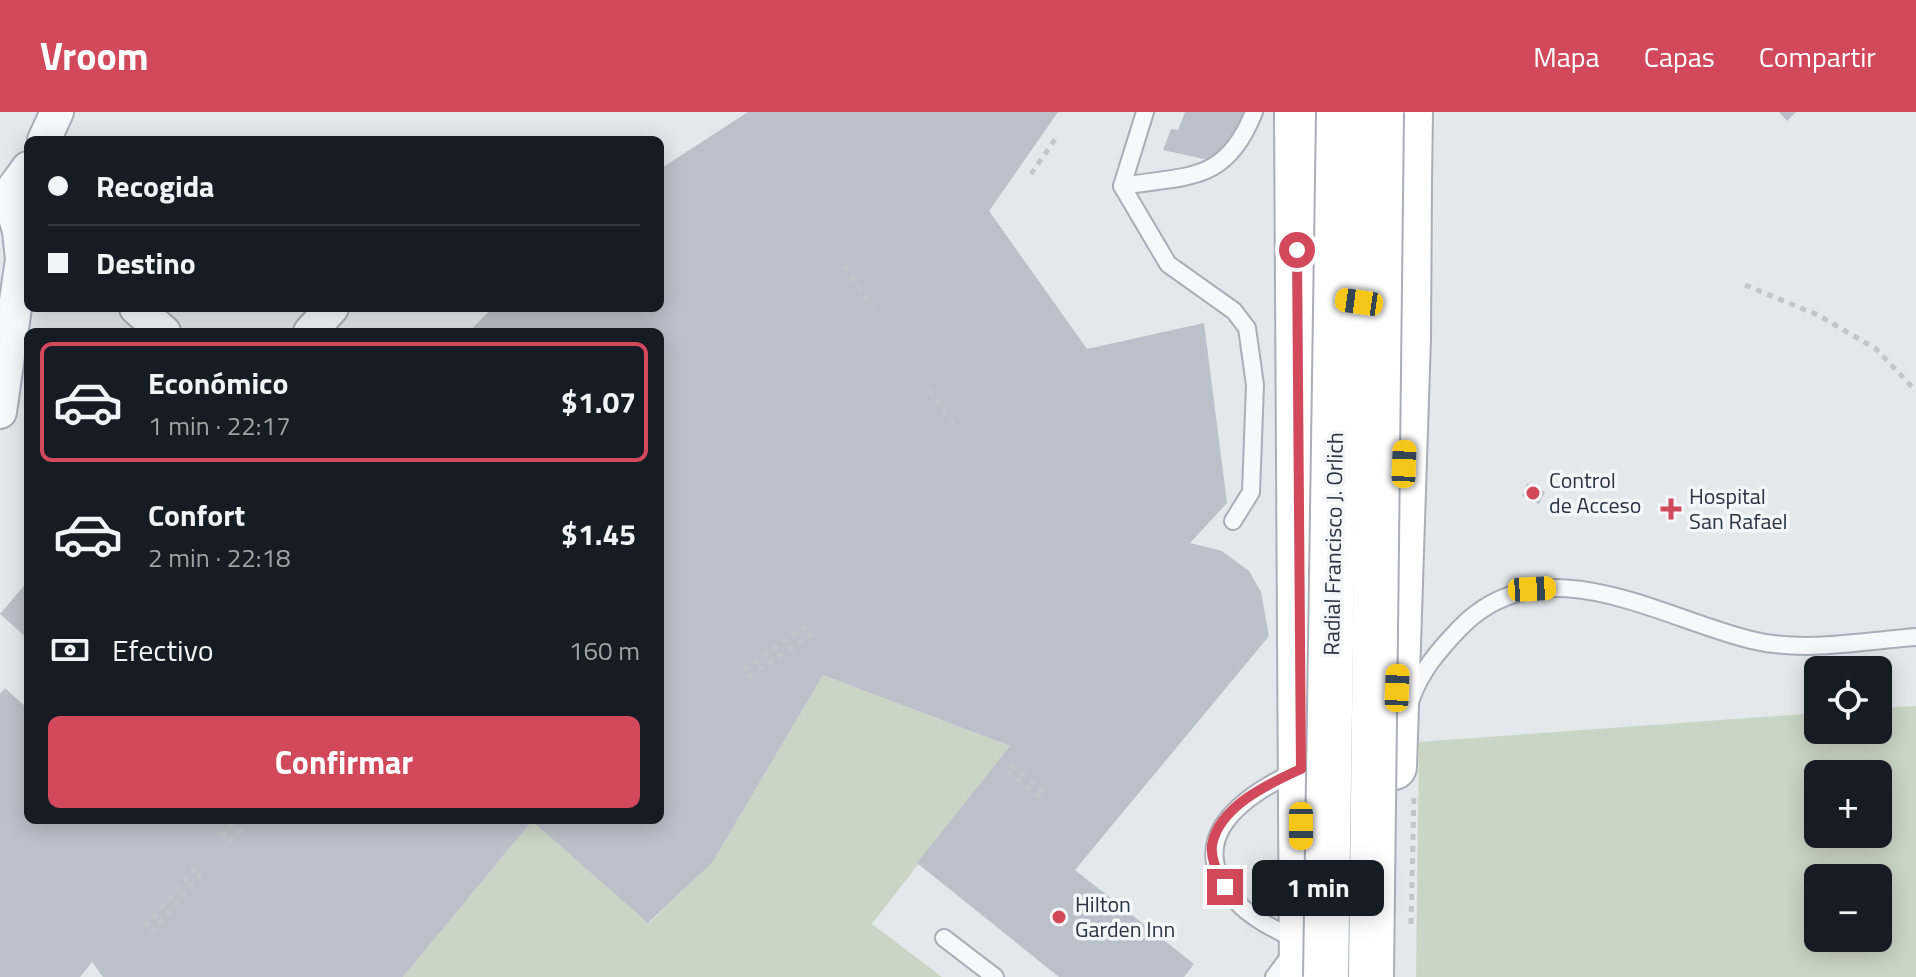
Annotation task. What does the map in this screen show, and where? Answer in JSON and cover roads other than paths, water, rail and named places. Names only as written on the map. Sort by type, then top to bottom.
[{"type":"main road","points":[[1297,112],[1301,960]]},
{"type":"main road","name":"Radial Francisco J. Orlich","points":[[1326,977],[1339,112]]},
{"type":"main road","name":"Radial Francisco J. Orlich","points":[[1371,977],[1381,112]]},
{"type":"main road","points":[[1392,977],[1404,786],[1410,112]]},
{"type":"main road","points":[[1297,218],[1394,203],[1409,181]]},
{"type":"main road","points":[[1297,293],[1391,307],[1402,316],[1408,337]]},
{"type":"street","points":[[46,136],[57,112]]},
{"type":"street","points":[[0,412],[22,259],[12,206],[24,178]]},
{"type":"street","points":[[141,312],[159,328]]},
{"type":"street","points":[[314,328],[328,312]]},
{"type":"lane","points":[[1145,112],[1122,186],[1168,264],[1234,311],[1247,328],[1255,385],[1251,492],[1233,521]]},
{"type":"lane","points":[[1122,186],[1198,174],[1222,163],[1242,141],[1254,112]]},
{"type":"lane","points":[[1404,786],[1411,698],[1419,679],[1435,654],[1467,620],[1510,594],[1556,588],[1592,590],[1640,602],[1752,640],[1781,645],[1916,637]]},
{"type":"lane","points":[[1274,977],[1301,960],[1225,887],[1215,867],[1212,845],[1223,823],[1242,802],[1301,769]]},
{"type":"lane","points":[[944,938],[995,977]]},
{"type":"place","name":"Control de Acceso","points":[[1533,493]]},
{"type":"place","name":"Hospital San Rafael","points":[[1671,509]]},
{"type":"place","name":"Hilton Garden Inn","points":[[1059,917]]}]
